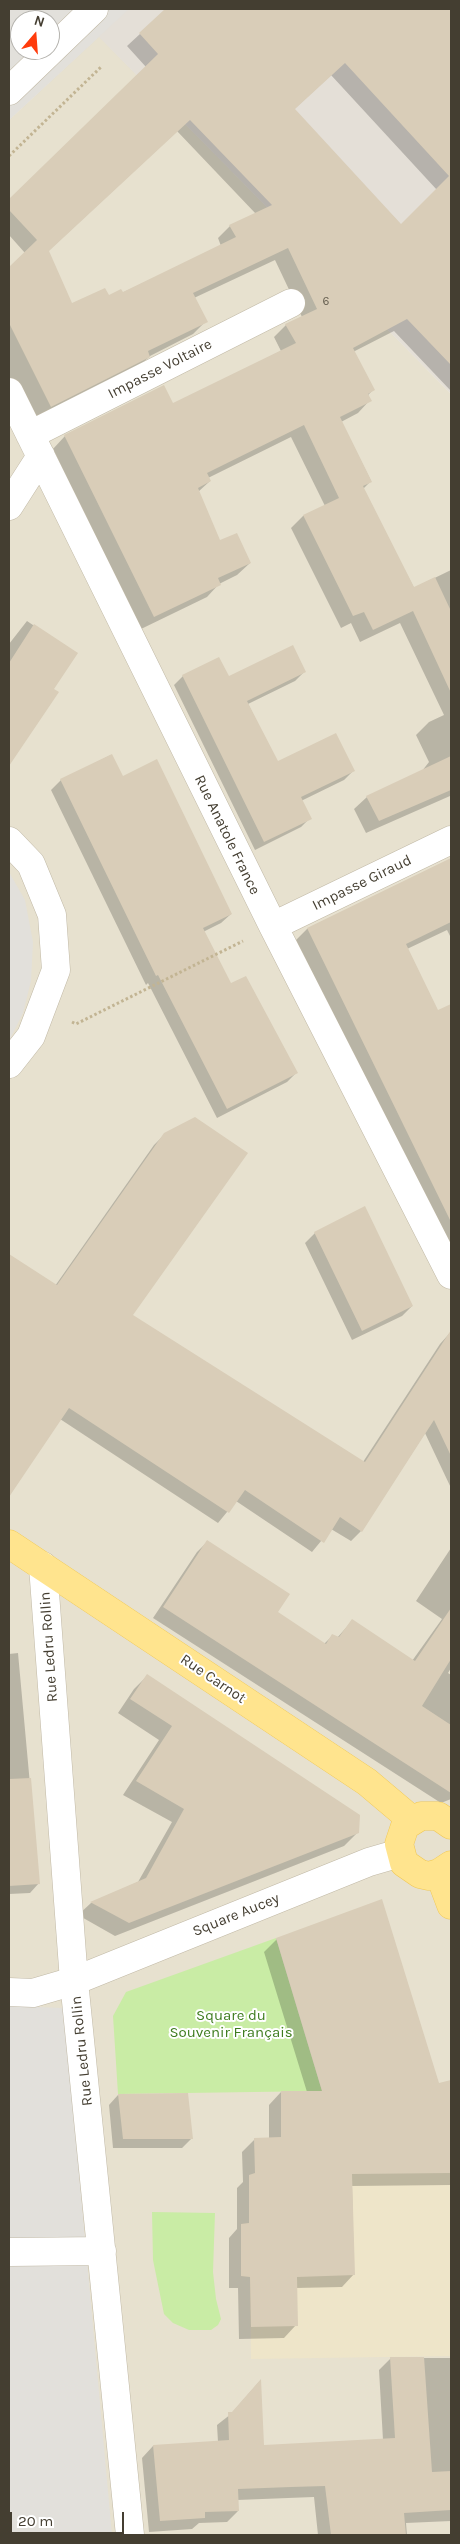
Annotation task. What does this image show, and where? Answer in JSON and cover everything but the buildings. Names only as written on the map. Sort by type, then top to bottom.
[{"type":"main road","name":"Rue Carnot","points":[[9,1544],[367,1782],[412,1820]]},
{"type":"main road","points":[[451,1825],[438,1816],[429,1814],[412,1820],[400,1834],[400,1853],[410,1869],[429,1876],[445,1869],[451,1905]]},
{"type":"street","points":[[9,91],[94,9]]},
{"type":"street","name":"Impasse Voltaire","points":[[35,446],[291,303]]},
{"type":"street","name":"Rue Anatole France","points":[[9,392],[272,926],[451,1275]]},
{"type":"street","points":[[9,506],[35,446]]},
{"type":"street","name":"Impasse Giraud","points":[[272,926],[451,840]]},
{"type":"street","points":[[9,841],[31,864],[52,915],[56,970],[31,1036],[9,1064]]},
{"type":"street","name":"Rue Ledru Rollin","points":[[43,1566],[74,1981],[130,2535]]},
{"type":"street","name":"Square Aucey","points":[[9,1992],[33,1992],[74,1981],[369,1862],[400,1853]]},
{"type":"street","points":[[9,2252],[102,2251]]},
{"type":"path","points":[[9,156],[102,66]]},
{"type":"path","points":[[43,1008],[76,1024],[272,926]]},
{"type":"shaded area","points":[[9,9],[451,9],[451,394],[99,37],[9,120]]},
{"type":"shaded area","points":[[9,9],[129,9],[9,120]]},
{"type":"shaded area","points":[[99,36],[451,394],[451,2535],[9,2535],[9,120]]},
{"type":"shaded area","points":[[9,872],[25,900],[33,942],[31,981],[23,1013],[9,1041]]},
{"type":"shaded area","points":[[9,2006],[64,2008],[112,2535],[9,2535]]},
{"type":"shaded area","points":[[451,2136],[451,2356],[251,2359],[250,2277],[241,2276],[241,2224],[249,2223],[249,2175],[315,2174],[315,2137]]},
{"type":"green space","name":"Square du Souvenir Français","points":[[276,1938],[322,2091],[118,2094],[113,2016],[126,1992]]},
{"type":"green space","points":[[152,2212],[215,2213],[213,2272],[216,2299],[221,2319],[218,2325],[211,2330],[189,2330],[173,2323],[164,2314],[153,2260]]}]
